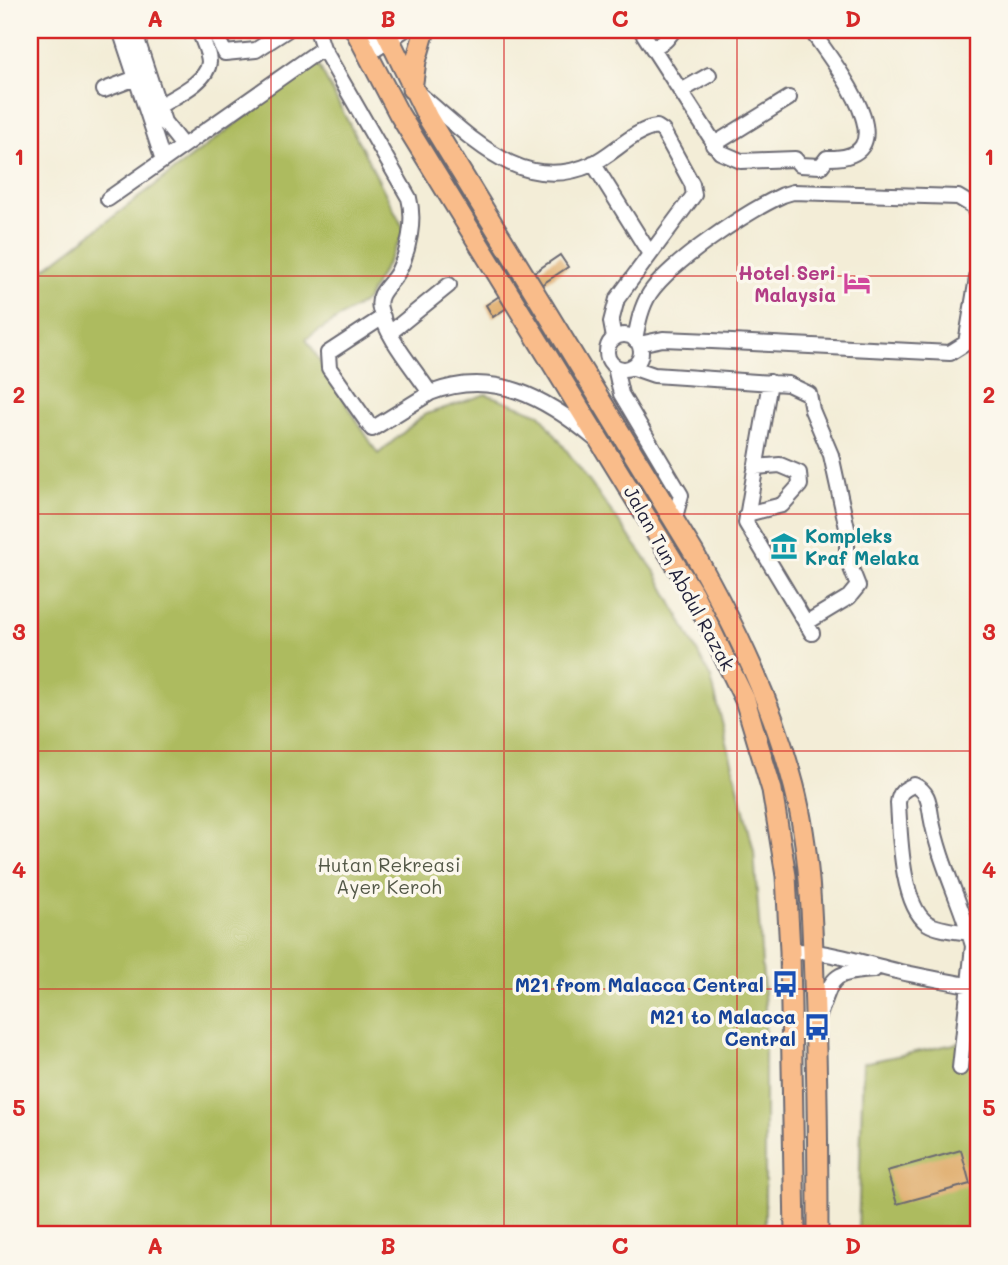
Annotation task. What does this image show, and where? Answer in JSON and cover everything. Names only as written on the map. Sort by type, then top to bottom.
[{"type":"highway","points":[[412,89],[416,61],[425,30]]},
{"type":"highway","name":"Jalan Tun Abdul Razak","points":[[390,32],[412,89],[674,521],[748,654],[780,740],[802,825],[813,950],[818,1235]]},
{"type":"highway","name":"Jalan Tun Abdul Razak","points":[[361,43],[406,125],[693,593],[745,700],[763,752],[778,819],[786,876],[790,951],[795,1235]]},
{"type":"street","points":[[120,30],[163,160]]},
{"type":"street","points":[[134,30],[164,122],[183,146]]},
{"type":"street","points":[[159,106],[189,87],[208,69],[209,60],[199,30]]},
{"type":"street","points":[[213,30],[225,53],[256,50],[287,30]]},
{"type":"street","points":[[317,30],[323,48],[403,185],[411,208],[411,226],[400,267],[380,298],[383,317],[430,393]]},
{"type":"street","points":[[641,30],[713,145],[730,158],[741,161],[795,159],[800,165],[821,166],[827,158],[842,159],[863,145],[867,132],[857,99],[811,30]]},
{"type":"street","points":[[653,48],[666,40],[674,30]]},
{"type":"street","points":[[361,43],[390,32]]},
{"type":"street","points":[[108,199],[323,48]]},
{"type":"street","points":[[681,91],[709,75]]},
{"type":"street","points":[[104,90],[136,78]]},
{"type":"street","points":[[412,89],[487,152],[519,169],[562,172],[593,163],[643,132],[657,127],[663,131],[692,184],[694,195],[612,311],[614,338],[606,353],[615,367],[621,394],[681,495],[674,521]]},
{"type":"street","points":[[713,145],[789,98]]},
{"type":"street","points":[[593,163],[650,254]]},
{"type":"street","points":[[631,368],[640,355],[637,342],[645,303],[664,278],[701,247],[783,195],[793,192],[958,197],[973,206],[978,218]]},
{"type":"street","points":[[614,338],[625,335],[637,342],[712,341],[950,353],[967,343],[978,272]]},
{"type":"street","points":[[391,332],[449,285]]},
{"type":"street","points":[[383,317],[328,352],[329,368],[372,429],[430,393],[475,384],[501,384],[563,412],[605,447]]},
{"type":"street","points":[[615,367],[631,368],[654,375],[770,382],[788,384],[809,394],[812,410],[831,455],[846,528],[847,558],[858,586],[849,597],[809,628],[746,523],[770,382]]},
{"type":"street","points":[[747,514],[782,505],[800,485],[799,473],[790,467],[755,467]]},
{"type":"street","points":[[960,1068],[974,986],[969,933],[936,844],[928,797],[923,789],[914,785],[905,789],[899,796],[898,803],[901,850],[915,907],[928,923],[969,933]]},
{"type":"street","points":[[790,951],[813,950],[842,955],[882,968],[974,986]]},
{"type":"street","points":[[816,1026],[830,987],[838,976],[851,970],[882,968]]},
{"type":"green space","name":"Hutan Rekreasi Ayer Keroh","points":[[317,62],[405,231],[366,301],[306,339],[378,454],[424,415],[486,394],[540,414],[656,573],[711,678],[754,851],[765,1007],[765,1235],[30,1235],[30,676],[35,672],[38,547],[30,527],[30,280]]},
{"type":"green space","points":[[978,1039],[978,1235],[858,1235],[863,1063]]},
{"type":"building","points":[[218,30],[265,30],[265,31],[222,43]]},
{"type":"building","points":[[560,255],[568,267],[493,317],[486,305]]},
{"type":"building","points":[[961,1150],[970,1184],[897,1204],[887,1171]]},
{"type":"place","name":"Hotel Seri Malaysia","points":[[857,283]]},
{"type":"place","name":"Kompleks Kraf Melaka","points":[[784,546]]},
{"type":"place","name":"M21 from Malacca Central","points":[[785,984]]},
{"type":"place","name":"M21 to Malacca Central","points":[[817,1027]]}]
